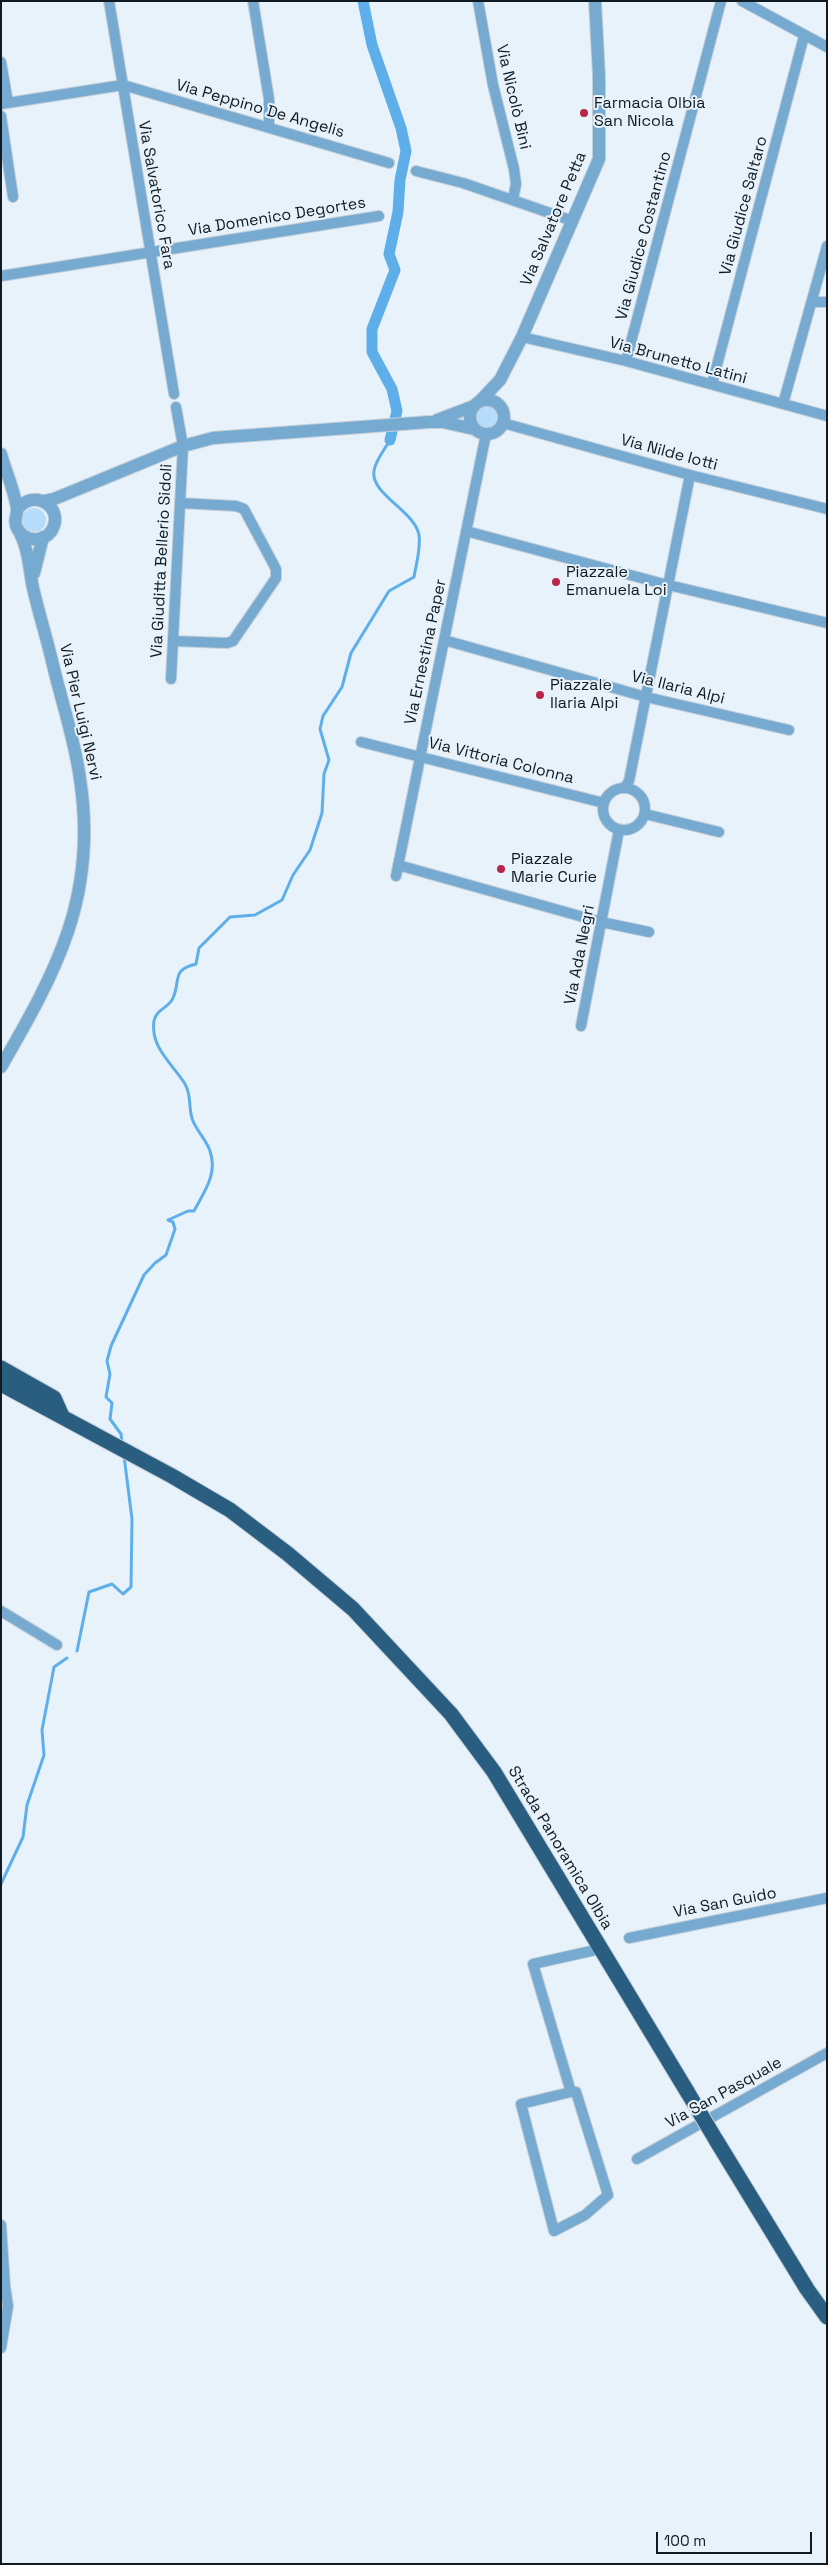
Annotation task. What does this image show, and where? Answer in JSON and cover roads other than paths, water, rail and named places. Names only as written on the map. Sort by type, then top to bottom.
[{"type":"highway","points":[[1,1368],[9,1375],[54,1398],[65,1418]]},
{"type":"highway","points":[[1,1384],[65,1418]]},
{"type":"highway","points":[[1,1393],[14,1401],[40,1404]]},
{"type":"highway","name":"Strada Panoramica Olbia","points":[[65,1418],[230,1510],[288,1554],[354,1609],[451,1714],[494,1772],[807,2289],[827,2317]]},
{"type":"street","name":"Via Salvatorico Fara","points":[[109,1],[174,394]]},
{"type":"street","points":[[253,1],[268,99],[269,126]]},
{"type":"street","name":"Via Nicolò Bini","points":[[478,1],[492,85],[514,169],[516,184],[513,200]]},
{"type":"street","name":"Via Salvatore Petta","points":[[502,408],[498,391],[500,380],[522,336],[599,159],[600,76],[595,1]]},
{"type":"street","name":"Via Giudice Costantino","points":[[626,362],[721,1]]},
{"type":"street","points":[[742,1],[827,48]]},
{"type":"street","name":"Via Giudice Saltaro","points":[[712,384],[804,36]]},
{"type":"street","points":[[1,62],[5,104],[123,85]]},
{"type":"street","name":"Via Peppino De Angelis","points":[[123,85],[269,126],[389,163]]},
{"type":"street","points":[[1,116],[14,197]]},
{"type":"street","points":[[416,170],[464,183],[573,221]]},
{"type":"street","name":"Via Domenico Degortes","points":[[1,276],[379,216]]},
{"type":"street","points":[[783,404],[827,246]]},
{"type":"street","points":[[812,302],[827,302]]},
{"type":"street","name":"Via Brunetto Latini","points":[[522,336],[712,384],[827,416]]},
{"type":"street","name":"Via Salvatore Petta","points":[[429,422],[449,417],[477,404],[500,380]]},
{"type":"street","points":[[492,401],[502,408],[503,423],[495,433],[480,432],[470,418],[477,404],[492,401]]},
{"type":"street","points":[[176,407],[182,446]]},
{"type":"street","name":"Via Salvatore Petta","points":[[49,506],[182,446],[213,438],[429,422],[443,422],[480,432]]},
{"type":"street","name":"Via Nilde Iotti","points":[[503,423],[690,475],[827,509]]},
{"type":"street","name":"Via Ernestina Paper","points":[[396,876],[466,531],[480,432]]},
{"type":"street","name":"Via Giuditta Bellerio Sidoli","points":[[171,679],[182,446]]},
{"type":"street","points":[[2,458],[21,506]]},
{"type":"street","points":[[626,787],[629,781],[690,475]]},
{"type":"street","points":[[32,499],[49,506],[55,517],[52,529],[43,537],[31,539],[20,533],[15,522],[21,506],[32,499]]},
{"type":"street","points":[[172,641],[233,642],[274,582],[277,574],[244,509],[236,506],[180,503]]},
{"type":"street","points":[[466,531],[668,585],[827,623]]},
{"type":"street","name":"Via Pier Luigi Nervi","points":[[1,1067],[40,1000],[65,945],[79,898],[84,837],[80,779],[33,588],[27,549],[20,533]]},
{"type":"street","name":"Via Pier Luigi Nervi","points":[[33,588],[34,566],[43,537]]},
{"type":"street","name":"Via Ilaria Alpi","points":[[444,640],[646,696],[789,730]]},
{"type":"street","name":"Via Vittoria Colonna","points":[[361,742],[604,803]]},
{"type":"street","points":[[626,787],[636,791],[643,798],[645,814],[638,826],[629,830],[620,830],[606,820],[604,803],[615,790],[626,787]]},
{"type":"street","points":[[645,814],[720,832]]},
{"type":"street","name":"Via Ada Negri","points":[[581,1026],[620,830]]},
{"type":"street","points":[[398,865],[602,922],[649,932]]},
{"type":"street","points":[[1,1611],[57,1645]]},
{"type":"street","name":"Via San Guido","points":[[629,1938],[827,1898]]},
{"type":"street","points":[[571,2092],[533,1964],[600,1948]]},
{"type":"street","name":"Via San Pasquale","points":[[637,2159],[827,2053]]},
{"type":"street","points":[[571,2092],[576,2092],[608,2195],[585,2215],[554,2231],[521,2104],[571,2092]]},
{"type":"street","points":[[1,2225],[3,2286],[8,2306],[1,2348]]},
{"type":"waterway","points":[[363,1],[372,45],[401,128],[406,151],[400,180],[398,212],[389,254],[395,270],[372,329],[372,352],[392,389],[397,411],[390,440]]},
{"type":"waterway","points":[[122,1442],[121,1434],[110,1419],[112,1403],[106,1397],[110,1374],[107,1361],[111,1346],[144,1275],[166,1255],[175,1229],[173,1222],[168,1220],[188,1211],[194,1211],[209,1183],[212,1167],[209,1147],[192,1117],[187,1088],[159,1048],[155,1039],[155,1017],[173,998],[178,976],[183,969],[196,964],[199,948],[230,917],[255,915],[282,900],[293,875],[310,850],[322,813],[324,774],[329,760],[320,729],[323,716],[342,687],[351,653],[389,591],[414,577],[417,562],[419,535],[416,526],[385,495],[375,479],[376,463],[390,440]]},
{"type":"waterway","points":[[77,1651],[89,1592],[112,1584],[123,1594],[131,1587],[132,1519],[124,1456]]},
{"type":"waterway","points":[[1,1884],[23,1837],[27,1805],[44,1755],[42,1730],[54,1667],[67,1658]]},
{"type":"place","name":"Farmacia Olbia San Nicola","points":[[584,113]]},
{"type":"place","name":"Piazzale Emanuela Loi","points":[[556,582]]},
{"type":"place","name":"Piazzale Ilaria Alpi","points":[[540,695]]},
{"type":"place","name":"Piazzale Marie Curie","points":[[501,869]]}]
